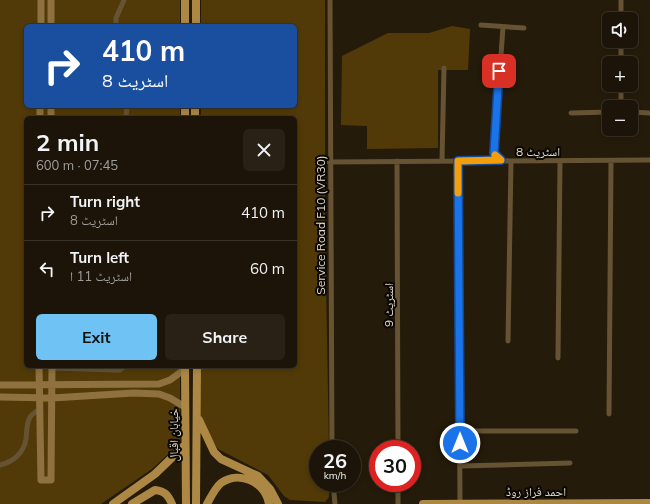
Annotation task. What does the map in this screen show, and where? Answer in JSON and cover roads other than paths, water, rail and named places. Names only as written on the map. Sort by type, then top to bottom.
[{"type":"main road","points":[[185,0],[185,24]]},
{"type":"main road","points":[[196,0],[196,24]]},
{"type":"main road","name":"خیابان اقبال","points":[[184,368],[186,407],[184,446],[186,504]]},
{"type":"main road","name":"خیابان اقبال","points":[[196,504],[198,418],[197,368]]},
{"type":"main road","points":[[198,418],[214,452],[222,459],[258,476],[270,489],[278,504]]},
{"type":"main road","points":[[113,504],[155,474],[184,446]]},
{"type":"main road","points":[[207,504],[220,484],[235,477],[252,480],[260,485],[268,498],[269,504]]},
{"type":"main road","points":[[132,504],[155,490],[162,491],[168,495],[172,504]]},
{"type":"main road","name":"احمد فراز روڈ","points":[[423,504],[650,503]]},
{"type":"street","points":[[41,0],[41,24]]},
{"type":"street","points":[[50,24],[51,0]]},
{"type":"street","points":[[116,24],[116,18],[124,0]]},
{"type":"street","name":"Service Road F10 (VR30)","points":[[330,0],[332,440]]},
{"type":"street","points":[[621,0],[621,12]]},
{"type":"street","points":[[481,25],[524,28]]},
{"type":"street","points":[[501,160],[494,153],[503,27]]},
{"type":"street","points":[[442,161],[444,68]]},
{"type":"street","points":[[571,112],[602,112]]},
{"type":"street","points":[[638,112],[650,113]]},
{"type":"street","name":"اسٹریٹ 8","points":[[330,162],[650,160]]},
{"type":"street","points":[[458,161],[460,503]]},
{"type":"street","points":[[508,341],[511,161]]},
{"type":"street","points":[[558,358],[560,161]]},
{"type":"street","points":[[609,414],[611,161]]},
{"type":"street","name":"اسٹریٹ 9","points":[[397,162],[398,440]]},
{"type":"street","points":[[39,368],[41,480],[51,480],[52,368]]},
{"type":"street","points":[[73,368],[120,370],[122,368]]},
{"type":"street","points":[[0,385],[159,384],[170,380],[184,368]]},
{"type":"street","points":[[0,397],[52,398],[134,393],[159,394],[186,407]]},
{"type":"street","points":[[0,465],[12,460],[22,450],[26,440],[30,417],[40,409]]},
{"type":"street","points":[[460,431],[576,431]]},
{"type":"street","points":[[460,466],[570,464]]},
{"type":"street","points":[[334,492],[335,504]]},
{"type":"street","points":[[398,492],[398,504]]}]
